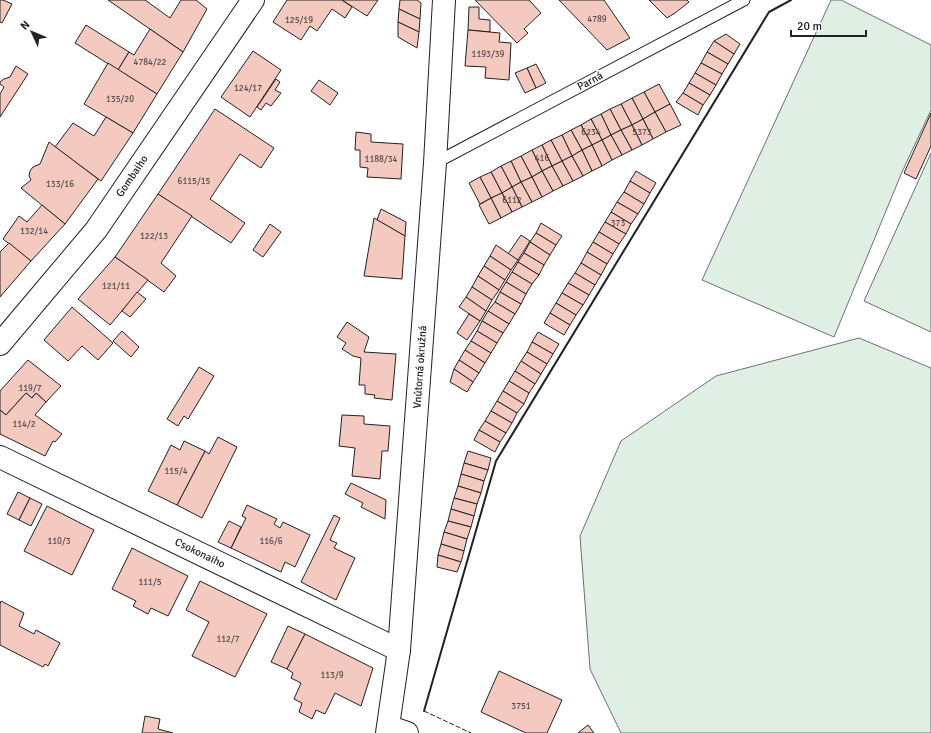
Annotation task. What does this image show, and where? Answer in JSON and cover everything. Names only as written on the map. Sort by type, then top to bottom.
[{"type":"street","name":"Gombaiho","points":[[0,344],[96,230],[253,0]]},
{"type":"street","name":"Vnútorná okružná","points":[[394,731],[435,163],[444,0]]},
{"type":"street","name":"Csokonaiho","points":[[0,457],[399,650]]},
{"type":"lane","name":"Parná","points":[[435,163],[744,0]]},
{"type":"green space","points":[[831,0],[841,0],[931,45],[931,110],[902,172],[834,337],[702,280]]},
{"type":"green space","points":[[931,153],[931,332],[864,301]]},
{"type":"green space","points":[[859,338],[931,368],[931,733],[621,733],[590,669],[580,536],[621,441],[716,376]]},
{"type":"building","points":[[0,0],[12,4],[2,23],[0,22]]},
{"type":"building","points":[[108,0],[145,0],[170,18],[181,0],[196,0],[207,9],[183,52]]},
{"type":"building","points":[[287,0],[342,0],[352,7],[345,18],[332,9],[317,31],[310,26],[301,40],[273,22]]},
{"type":"building","points":[[342,0],[378,0],[367,16]]},
{"type":"building","points":[[400,0],[417,0],[421,3],[420,19],[399,9]]},
{"type":"building","points":[[475,0],[529,0],[541,13],[524,29],[528,33],[517,43]]},
{"type":"building","points":[[559,0],[604,0],[630,38],[607,50]]},
{"type":"building","points":[[649,0],[687,0],[689,2],[667,18]]},
{"type":"building","points":[[469,7],[479,7],[479,19],[490,20],[490,32],[468,30]]},
{"type":"building","points":[[399,9],[420,19],[419,32],[398,22]]},
{"type":"building","points":[[398,22],[419,32],[417,48],[398,37]]},
{"type":"building","points":[[86,25],[129,52],[118,70],[75,43]]},
{"type":"building","points":[[150,29],[183,52],[157,94],[118,70],[129,52],[134,55]]},
{"type":"building","points":[[468,30],[500,33],[499,42],[511,43],[509,80],[485,78],[486,67],[465,66]]},
{"type":"building","points":[[726,34],[740,44],[734,54],[714,41]]},
{"type":"building","points":[[714,41],[734,54],[728,64],[707,52]]},
{"type":"building","points":[[253,51],[281,70],[250,117],[221,97]]},
{"type":"building","points":[[707,52],[728,64],[722,74],[701,63]]},
{"type":"building","points":[[108,63],[157,94],[133,133],[84,104]]},
{"type":"building","points":[[701,63],[722,74],[716,85],[695,73]]},
{"type":"building","points":[[536,64],[546,83],[536,88],[527,68]]},
{"type":"building","points":[[16,66],[28,74],[0,117],[0,94],[4,87],[0,84],[0,82],[10,77]]},
{"type":"building","points":[[527,68],[536,88],[525,93],[515,73]]},
{"type":"building","points":[[695,73],[716,85],[710,95],[689,83]]},
{"type":"building","points":[[276,79],[280,82],[275,90],[281,93],[271,106],[266,103],[261,110],[257,107]]},
{"type":"building","points":[[319,80],[338,93],[330,105],[311,91]]},
{"type":"building","points":[[689,83],[710,95],[703,105],[683,93]]},
{"type":"building","points":[[659,84],[670,104],[655,112],[644,92]]},
{"type":"building","points":[[644,92],[655,112],[643,119],[632,98]]},
{"type":"building","points":[[683,93],[703,105],[698,115],[676,102]]},
{"type":"building","points":[[632,98],[643,119],[632,125],[621,104]]},
{"type":"building","points":[[621,104],[632,125],[621,130],[610,109]]},
{"type":"building","points":[[670,104],[681,125],[666,132],[655,112]]},
{"type":"building","points":[[215,109],[274,148],[261,168],[240,154],[210,199],[245,223],[231,243],[158,194]]},
{"type":"building","points":[[610,109],[621,130],[611,135],[601,114]]},
{"type":"building","points":[[655,112],[666,132],[653,139],[643,119]]},
{"type":"building","points":[[931,113],[931,146],[916,179],[904,173]]},
{"type":"building","points":[[601,114],[611,135],[602,140],[591,119]]},
{"type":"building","points":[[106,117],[133,133],[101,181],[55,147],[73,123],[94,136]]},
{"type":"building","points":[[591,119],[602,140],[592,145],[581,125]]},
{"type":"building","points":[[643,119],[653,139],[642,145],[632,125]]},
{"type":"building","points":[[581,125],[592,145],[582,150],[571,130]]},
{"type":"building","points":[[632,125],[642,145],[632,150],[621,130]]},
{"type":"building","points":[[571,130],[582,150],[572,156],[562,135]]},
{"type":"building","points":[[621,130],[632,150],[622,155],[611,135]]},
{"type":"building","points":[[356,132],[371,134],[371,142],[403,144],[401,179],[367,177],[368,168],[360,167],[360,150],[355,150]]},
{"type":"building","points":[[562,135],[572,156],[562,161],[551,140]]},
{"type":"building","points":[[611,135],[622,155],[612,160],[602,140]]},
{"type":"building","points":[[551,140],[562,161],[552,166],[542,145]]},
{"type":"building","points":[[602,140],[612,160],[602,166],[592,145]]},
{"type":"building","points":[[49,142],[98,179],[65,224],[21,188],[31,180],[29,176],[30,171],[33,167],[40,164]]},
{"type":"building","points":[[542,145],[552,166],[542,171],[532,150]]},
{"type":"building","points":[[592,145],[602,166],[592,171],[582,150]]},
{"type":"building","points":[[532,150],[542,171],[532,177],[521,156]]},
{"type":"building","points":[[582,150],[592,171],[583,176],[572,156]]},
{"type":"building","points":[[521,156],[532,177],[521,182],[511,161]]},
{"type":"building","points":[[572,156],[583,176],[573,181],[562,161]]},
{"type":"building","points":[[511,161],[521,182],[512,187],[501,166]]},
{"type":"building","points":[[562,161],[573,181],[563,186],[552,166]]},
{"type":"building","points":[[501,166],[512,187],[502,193],[491,172]]},
{"type":"building","points":[[552,166],[563,186],[553,191],[542,171]]},
{"type":"building","points":[[542,171],[553,191],[542,197],[532,177]]},
{"type":"building","points":[[636,171],[656,183],[650,193],[630,181]]},
{"type":"building","points":[[491,172],[502,193],[491,198],[480,177]]},
{"type":"building","points":[[480,177],[491,198],[480,204],[469,183]]},
{"type":"building","points":[[532,177],[542,197],[532,202],[521,182]]},
{"type":"building","points":[[630,181],[650,193],[644,204],[624,192]]},
{"type":"building","points":[[521,182],[532,202],[522,207],[512,187]]},
{"type":"building","points":[[512,187],[522,207],[512,212],[502,193]]},
{"type":"building","points":[[624,192],[644,204],[638,214],[617,202]]},
{"type":"building","points":[[502,193],[512,212],[501,218],[491,198]]},
{"type":"building","points":[[158,194],[192,216],[161,263],[176,276],[164,292],[115,257]]},
{"type":"building","points":[[491,198],[501,218],[489,224],[479,205]]},
{"type":"building","points":[[617,202],[638,214],[631,224],[611,212]]},
{"type":"building","points":[[42,205],[65,224],[31,261],[3,239],[19,216],[27,222]]},
{"type":"building","points":[[381,209],[406,222],[405,236],[377,220]]},
{"type":"building","points":[[611,212],[631,224],[626,234],[605,222]]},
{"type":"building","points":[[374,218],[405,236],[402,279],[364,276]]},
{"type":"building","points":[[605,222],[626,234],[619,244],[599,232]]},
{"type":"building","points":[[541,223],[562,236],[556,245],[536,233]]},
{"type":"building","points":[[270,224],[281,232],[263,257],[253,250]]},
{"type":"building","points":[[599,232],[619,244],[613,254],[593,242]]},
{"type":"building","points":[[536,233],[556,245],[550,255],[530,242]]},
{"type":"building","points":[[521,235],[530,241],[518,260],[508,254]]},
{"type":"building","points":[[530,242],[550,255],[544,265],[524,253]]},
{"type":"building","points":[[593,242],[613,254],[607,264],[587,252]]},
{"type":"building","points":[[9,243],[31,261],[0,297],[0,252]]},
{"type":"building","points":[[496,245],[518,260],[511,270],[490,256]]},
{"type":"building","points":[[587,252],[607,264],[601,275],[581,263]]},
{"type":"building","points":[[524,253],[544,265],[539,275],[518,262]]},
{"type":"building","points":[[490,256],[511,270],[505,280],[484,266]]},
{"type":"building","points":[[115,257],[148,280],[110,325],[78,299]]},
{"type":"building","points":[[518,262],[539,275],[532,284],[512,272]]},
{"type":"building","points":[[581,263],[601,275],[595,285],[575,273]]},
{"type":"building","points":[[484,266],[505,280],[499,290],[478,276]]},
{"type":"building","points":[[512,272],[532,284],[526,294],[506,282]]},
{"type":"building","points":[[575,273],[595,285],[589,295],[568,283]]},
{"type":"building","points":[[478,276],[499,290],[492,300],[472,287]]},
{"type":"building","points":[[506,282],[526,294],[521,304],[500,292]]},
{"type":"building","points":[[568,283],[589,295],[583,305],[562,293]]},
{"type":"building","points":[[472,287],[492,300],[486,311],[466,297]]},
{"type":"building","points":[[137,292],[146,299],[130,317],[122,311]]},
{"type":"building","points":[[500,292],[521,304],[515,314],[495,302]]},
{"type":"building","points":[[562,293],[583,305],[576,315],[556,303]]},
{"type":"building","points":[[466,297],[486,311],[480,321],[459,307]]},
{"type":"building","points":[[495,302],[515,314],[509,324],[488,311]]},
{"type":"building","points":[[556,303],[576,315],[570,325],[550,313]]},
{"type":"building","points":[[72,307],[113,343],[98,360],[82,346],[68,361],[44,340]]},
{"type":"building","points":[[488,311],[509,324],[503,333],[482,321]]},
{"type":"building","points":[[550,313],[570,325],[564,335],[544,323]]},
{"type":"building","points":[[469,314],[480,321],[467,340],[457,333]]},
{"type":"building","points":[[482,321],[503,333],[497,343],[477,331]]},
{"type":"building","points":[[347,322],[369,337],[364,352],[396,354],[392,400],[374,398],[375,395],[365,394],[365,385],[359,385],[361,358],[353,356],[342,349],[346,343],[337,337]]},
{"type":"building","points":[[122,331],[139,347],[131,357],[113,341]]},
{"type":"building","points":[[477,331],[497,343],[491,353],[471,341]]},
{"type":"building","points":[[538,332],[559,344],[553,354],[532,342]]},
{"type":"building","points":[[471,341],[491,353],[485,363],[465,350]]},
{"type":"building","points":[[532,342],[553,354],[547,364],[527,352]]},
{"type":"building","points":[[465,350],[485,363],[479,373],[459,360]]},
{"type":"building","points":[[527,352],[547,364],[541,374],[521,361]]},
{"type":"building","points":[[28,360],[61,386],[46,402],[36,393],[32,398],[26,393],[6,415],[0,410],[0,391]]},
{"type":"building","points":[[459,360],[479,373],[473,382],[454,369]]},
{"type":"building","points":[[521,361],[541,374],[535,384],[515,371]]},
{"type":"building","points":[[199,367],[214,376],[188,419],[184,416],[178,426],[167,419]]},
{"type":"building","points":[[454,369],[473,382],[467,392],[450,382]]},
{"type":"building","points":[[515,371],[535,384],[529,393],[509,381]]},
{"type":"building","points":[[509,381],[529,393],[524,404],[503,391]]},
{"type":"building","points":[[503,391],[524,404],[517,413],[497,401]]},
{"type":"building","points":[[26,393],[32,398],[36,393],[46,402],[35,415],[62,434],[55,442],[53,441],[45,456],[0,434],[0,410],[6,415]]},
{"type":"building","points":[[497,401],[517,413],[512,423],[491,411]]},
{"type":"building","points":[[491,411],[512,423],[506,433],[485,421]]},
{"type":"building","points":[[342,415],[364,416],[364,424],[390,426],[388,451],[382,451],[380,479],[352,476],[355,448],[339,446]]},
{"type":"building","points":[[485,421],[506,433],[500,442],[479,430]]},
{"type":"building","points":[[479,430],[500,442],[495,452],[474,440]]},
{"type":"building","points":[[218,437],[237,447],[202,518],[177,505],[205,451],[209,454]]},
{"type":"building","points":[[184,441],[205,451],[177,505],[148,491],[171,445],[180,450]]},
{"type":"building","points":[[468,451],[491,458],[488,470],[464,463]]},
{"type":"building","points":[[464,463],[488,470],[484,481],[461,474]]},
{"type":"building","points":[[461,474],[484,481],[481,493],[458,486]]},
{"type":"building","points":[[351,483],[386,500],[385,519],[361,507],[363,503],[345,494]]},
{"type":"building","points":[[458,486],[481,493],[477,504],[454,498]]},
{"type":"building","points":[[18,492],[30,498],[19,520],[7,514]]},
{"type":"building","points":[[30,498],[42,504],[31,526],[19,520]]},
{"type":"building","points":[[454,498],[477,504],[474,516],[451,509]]},
{"type":"building","points":[[247,505],[277,519],[274,524],[280,528],[283,522],[310,535],[295,567],[285,562],[281,572],[231,548],[246,518],[242,516]]},
{"type":"building","points":[[47,506],[94,530],[72,575],[24,551]]},
{"type":"building","points":[[451,509],[474,516],[471,527],[448,521]]},
{"type":"building","points":[[334,515],[340,518],[330,540],[337,543],[334,548],[355,558],[336,600],[301,582]]},
{"type":"building","points":[[229,521],[241,527],[231,548],[218,542]]},
{"type":"building","points":[[448,521],[471,527],[467,539],[444,532]]},
{"type":"building","points":[[444,532],[467,539],[464,551],[441,544]]},
{"type":"building","points":[[441,544],[464,551],[461,562],[438,555]]},
{"type":"building","points":[[132,548],[188,576],[168,616],[151,608],[148,614],[133,606],[136,601],[112,589]]},
{"type":"building","points":[[438,555],[461,562],[457,572],[437,567]]},
{"type":"building","points":[[200,581],[267,614],[235,677],[192,656],[209,622],[186,610]]},
{"type":"building","points":[[1,601],[24,613],[19,626],[34,634],[36,630],[60,643],[48,666],[45,664],[43,667],[0,645]]},
{"type":"building","points":[[288,626],[305,634],[287,669],[271,662]]},
{"type":"building","points":[[305,634],[373,668],[361,706],[335,693],[325,714],[316,710],[312,719],[299,712],[302,703],[294,699],[301,683],[291,678],[293,673],[287,669]]},
{"type":"building","points":[[499,671],[562,700],[547,733],[526,733],[481,712]]},
{"type":"building","points":[[145,716],[160,719],[158,729],[173,733],[142,733]]},
{"type":"building","points":[[588,725],[594,733],[578,733]]},
{"type":"fence","points":[[424,711],[471,733]]},
{"type":"wall","points":[[424,711],[496,461],[769,12],[791,0]]}]
